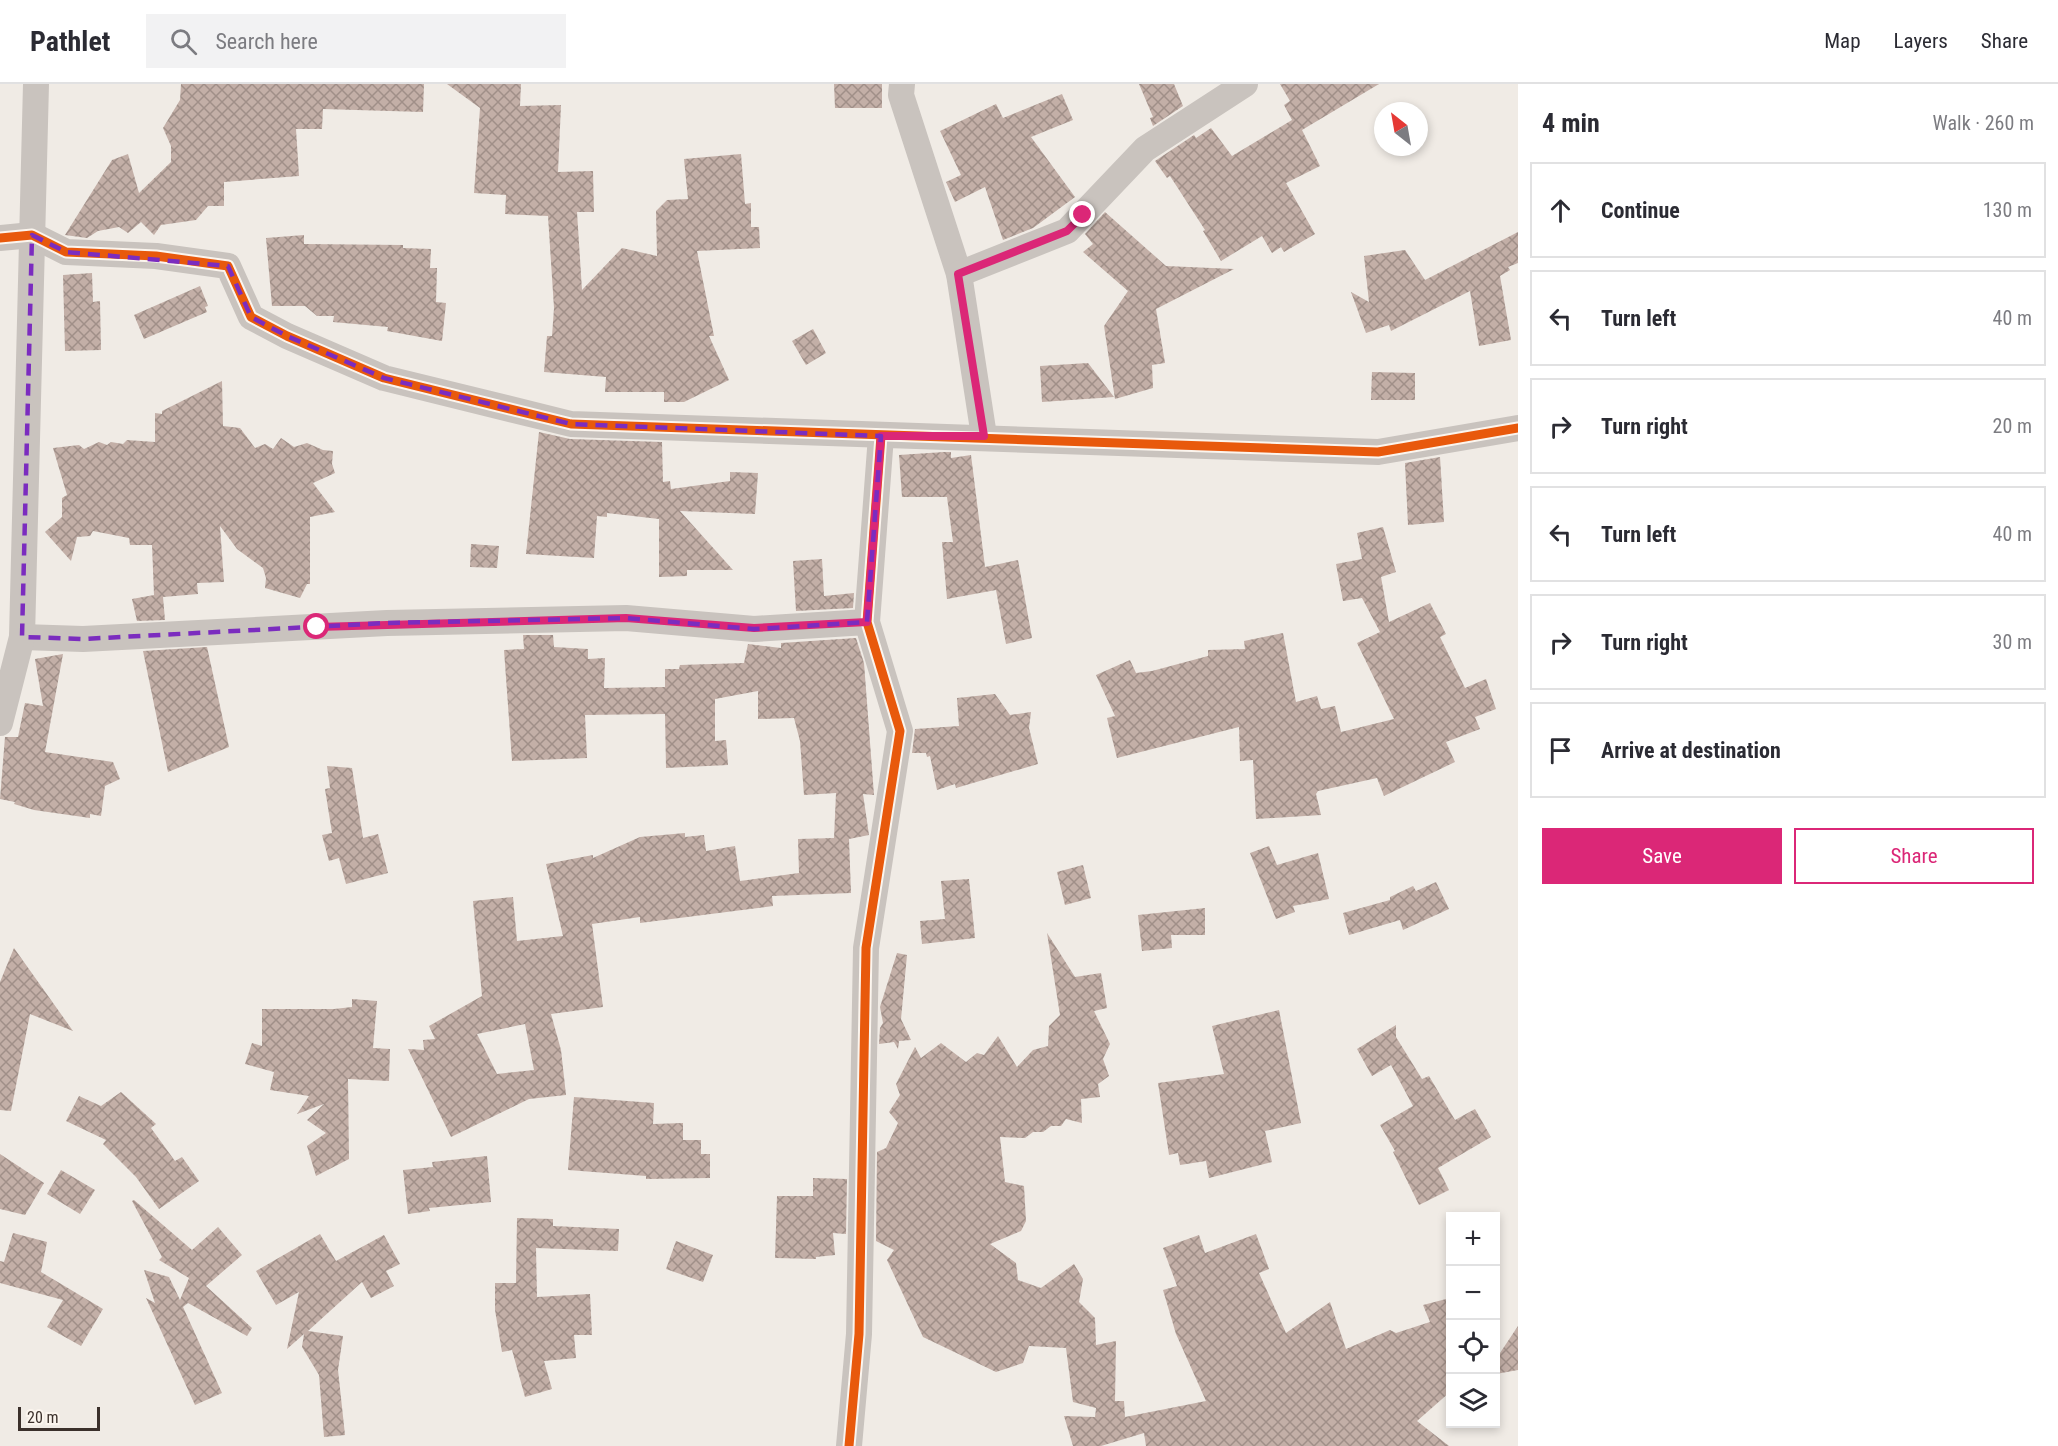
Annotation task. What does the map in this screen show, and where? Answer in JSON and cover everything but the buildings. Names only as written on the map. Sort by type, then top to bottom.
[{"type":"street","points":[[0,723],[22,637],[36,84]]},
{"type":"street","points":[[902,84],[901,94],[958,274],[984,436]]},
{"type":"street","points":[[958,274],[1067,231],[1145,149],[1245,84]]},
{"type":"street","points":[[0,238],[32,235],[66,252],[156,256],[228,266],[251,317],[287,336],[384,378],[571,424],[881,436],[984,436],[1378,452],[1518,428]]},
{"type":"street","points":[[849,1446],[859,1334],[866,948],[900,730],[867,622],[881,436]]},
{"type":"street","points":[[22,637],[82,639],[387,623],[626,618],[754,628],[867,622]]},
{"type":"highlighted area","points":[[32,235],[66,252],[228,266],[251,317],[287,336],[384,378],[571,424],[881,436],[867,622],[754,629],[626,618],[387,623],[83,639],[22,637]]},
{"type":"cycle path","points":[[0,238],[32,235],[66,252],[156,256],[228,266],[251,317],[287,336],[384,378],[571,424],[1378,452],[1518,428]]},
{"type":"cycle path","points":[[849,1446],[859,1334],[866,948],[900,731],[867,622],[881,436]]},
{"type":"route","points":[[317,627],[387,623],[626,618],[754,628],[867,622],[881,436],[984,436],[958,274],[1067,231],[1083,215]]}]
